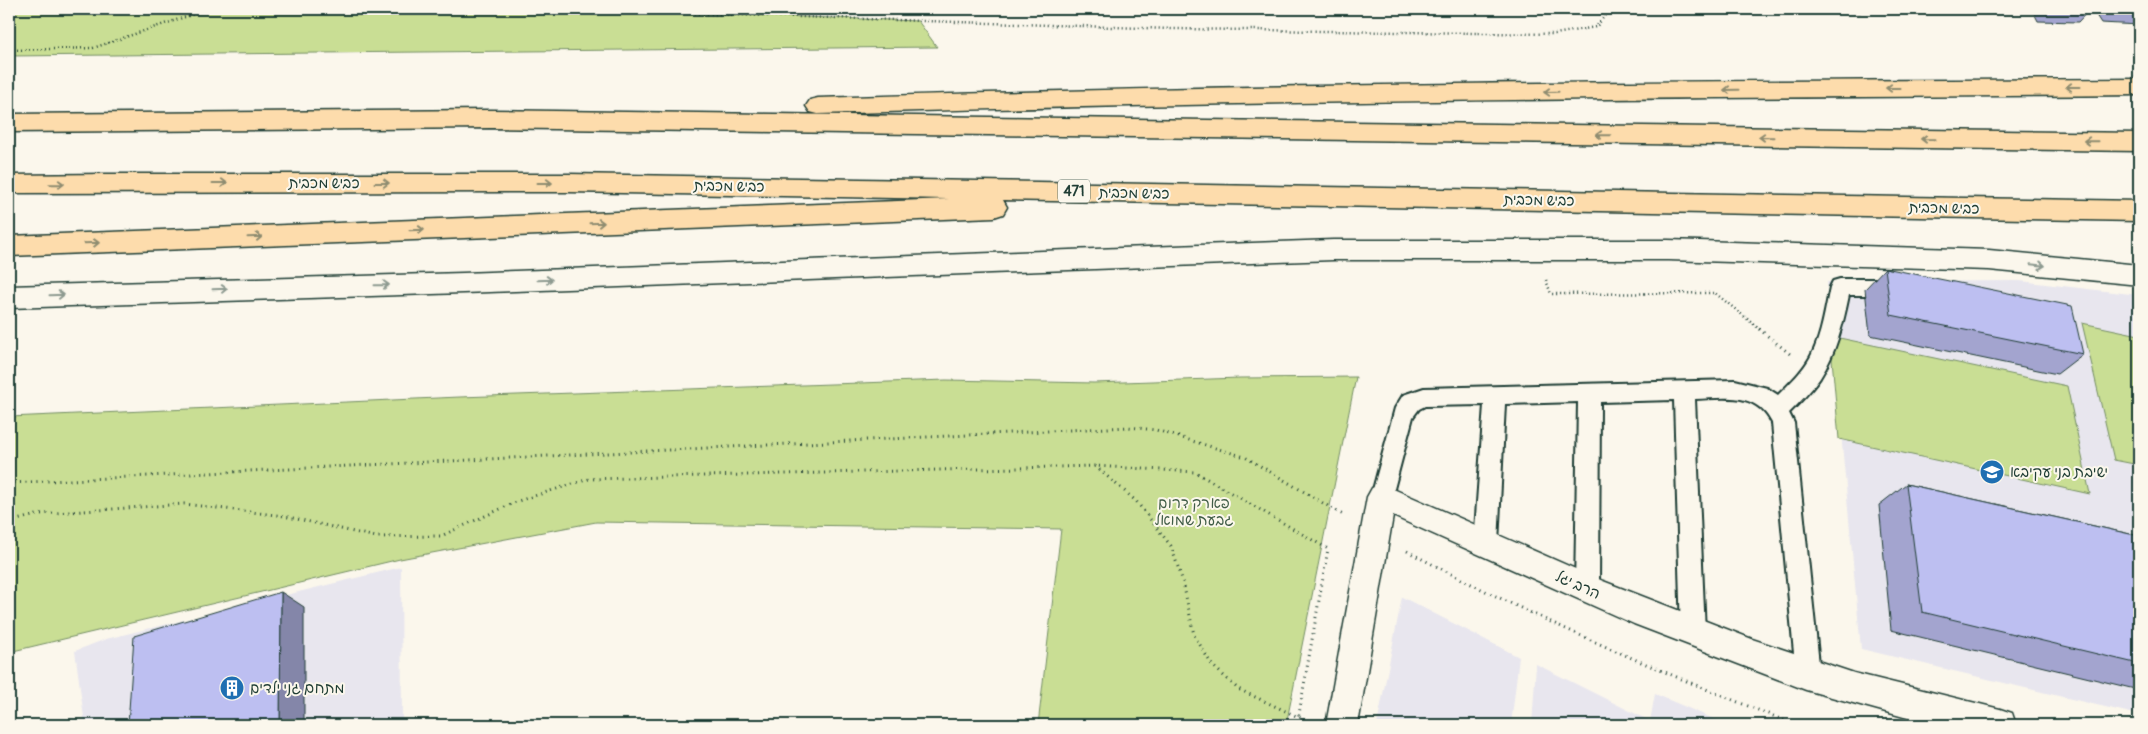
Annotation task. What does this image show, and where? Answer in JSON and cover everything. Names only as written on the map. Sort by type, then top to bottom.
[{"type":"highway","points":[[490,119],[966,101],[1784,89],[2139,87]]},
{"type":"highway","points":[[9,123],[490,119],[2139,142]]},
{"type":"highway","name":"כביש מכבית","points":[[9,184],[560,183],[2139,211]]},
{"type":"highway","points":[[9,246],[1280,195]]},
{"type":"main road","points":[[9,297],[463,283],[1333,250],[1668,250],[1989,260],[2139,275]]},
{"type":"main road","points":[[1342,725],[1382,497]]},
{"type":"main road","name":"הרב יגל","points":[[1382,497],[1587,590],[1693,633],[1808,674],[2000,725]]},
{"type":"lane","points":[[1778,411],[1812,372],[1822,354],[1832,327],[1840,287],[1896,287]]},
{"type":"lane","points":[[1382,497],[1403,415],[1411,402],[1424,397],[1735,389],[1764,394],[1778,411],[1783,423],[1808,674]]},
{"type":"lane","points":[[1684,390],[1693,633]]},
{"type":"lane","points":[[1587,590],[1590,392]]},
{"type":"lane","points":[[1486,544],[1495,395]]},
{"type":"path","points":[[9,50],[94,48],[208,9]]},
{"type":"path","points":[[556,9],[1174,29],[1555,34],[1596,27],[1606,14],[1604,9]]},
{"type":"path","points":[[1537,250],[1551,294],[1715,293],[1812,372]]},
{"type":"path","points":[[9,483],[1128,427],[1156,430],[1245,457],[1375,534],[1458,580],[1590,641],[1696,686],[1796,725]]},
{"type":"path","points":[[1095,466],[1136,501],[1171,546],[1183,582],[1194,636],[1212,665],[1238,689],[1298,718],[1310,721]]},
{"type":"path","points":[[9,522],[40,514],[184,504],[284,516],[376,536],[441,536],[518,502],[589,479],[1095,466],[1195,472],[1328,549],[1297,725]]},
{"type":"shaded area","name":"ישיבת בני עקיבא","points":[[2020,281],[2139,295],[2139,715],[1861,649],[1827,282]]},
{"type":"shaded area","points":[[401,567],[402,725],[85,725],[75,651],[106,639]]},
{"type":"shaded area","points":[[1402,597],[1519,657],[1511,725],[1377,725]]},
{"type":"shaded area","points":[[1536,664],[1650,721],[1655,694],[1728,725],[1532,725]]},
{"type":"green space","points":[[9,9],[581,9],[918,21],[937,47],[9,56]]},
{"type":"green space","points":[[2082,323],[2139,335],[2139,465],[2114,460]]},
{"type":"green space","points":[[1830,336],[2067,386],[2090,494],[1839,439]]},
{"type":"green space","name":"פארק דרום גבעת שמואל","points":[[1356,377],[1286,725],[1038,725],[1061,529],[596,522],[400,559],[9,652],[9,417],[460,397],[946,380],[1094,383],[1240,378]]},
{"type":"building","points":[[1885,268],[2072,306],[2083,354],[1891,315]]},
{"type":"building","points":[[1906,484],[2139,536],[2139,664],[1922,612]]},
{"type":"building","name":"מתחם גני ילדים","points":[[281,592],[280,725],[154,725],[154,722],[144,725],[128,725],[134,636]]},
{"type":"place","name":"ישיבת בני עקיבא","points":[[1992,472]]},
{"type":"place","name":"מתחם גני ילדים","points":[[232,688]]}]
